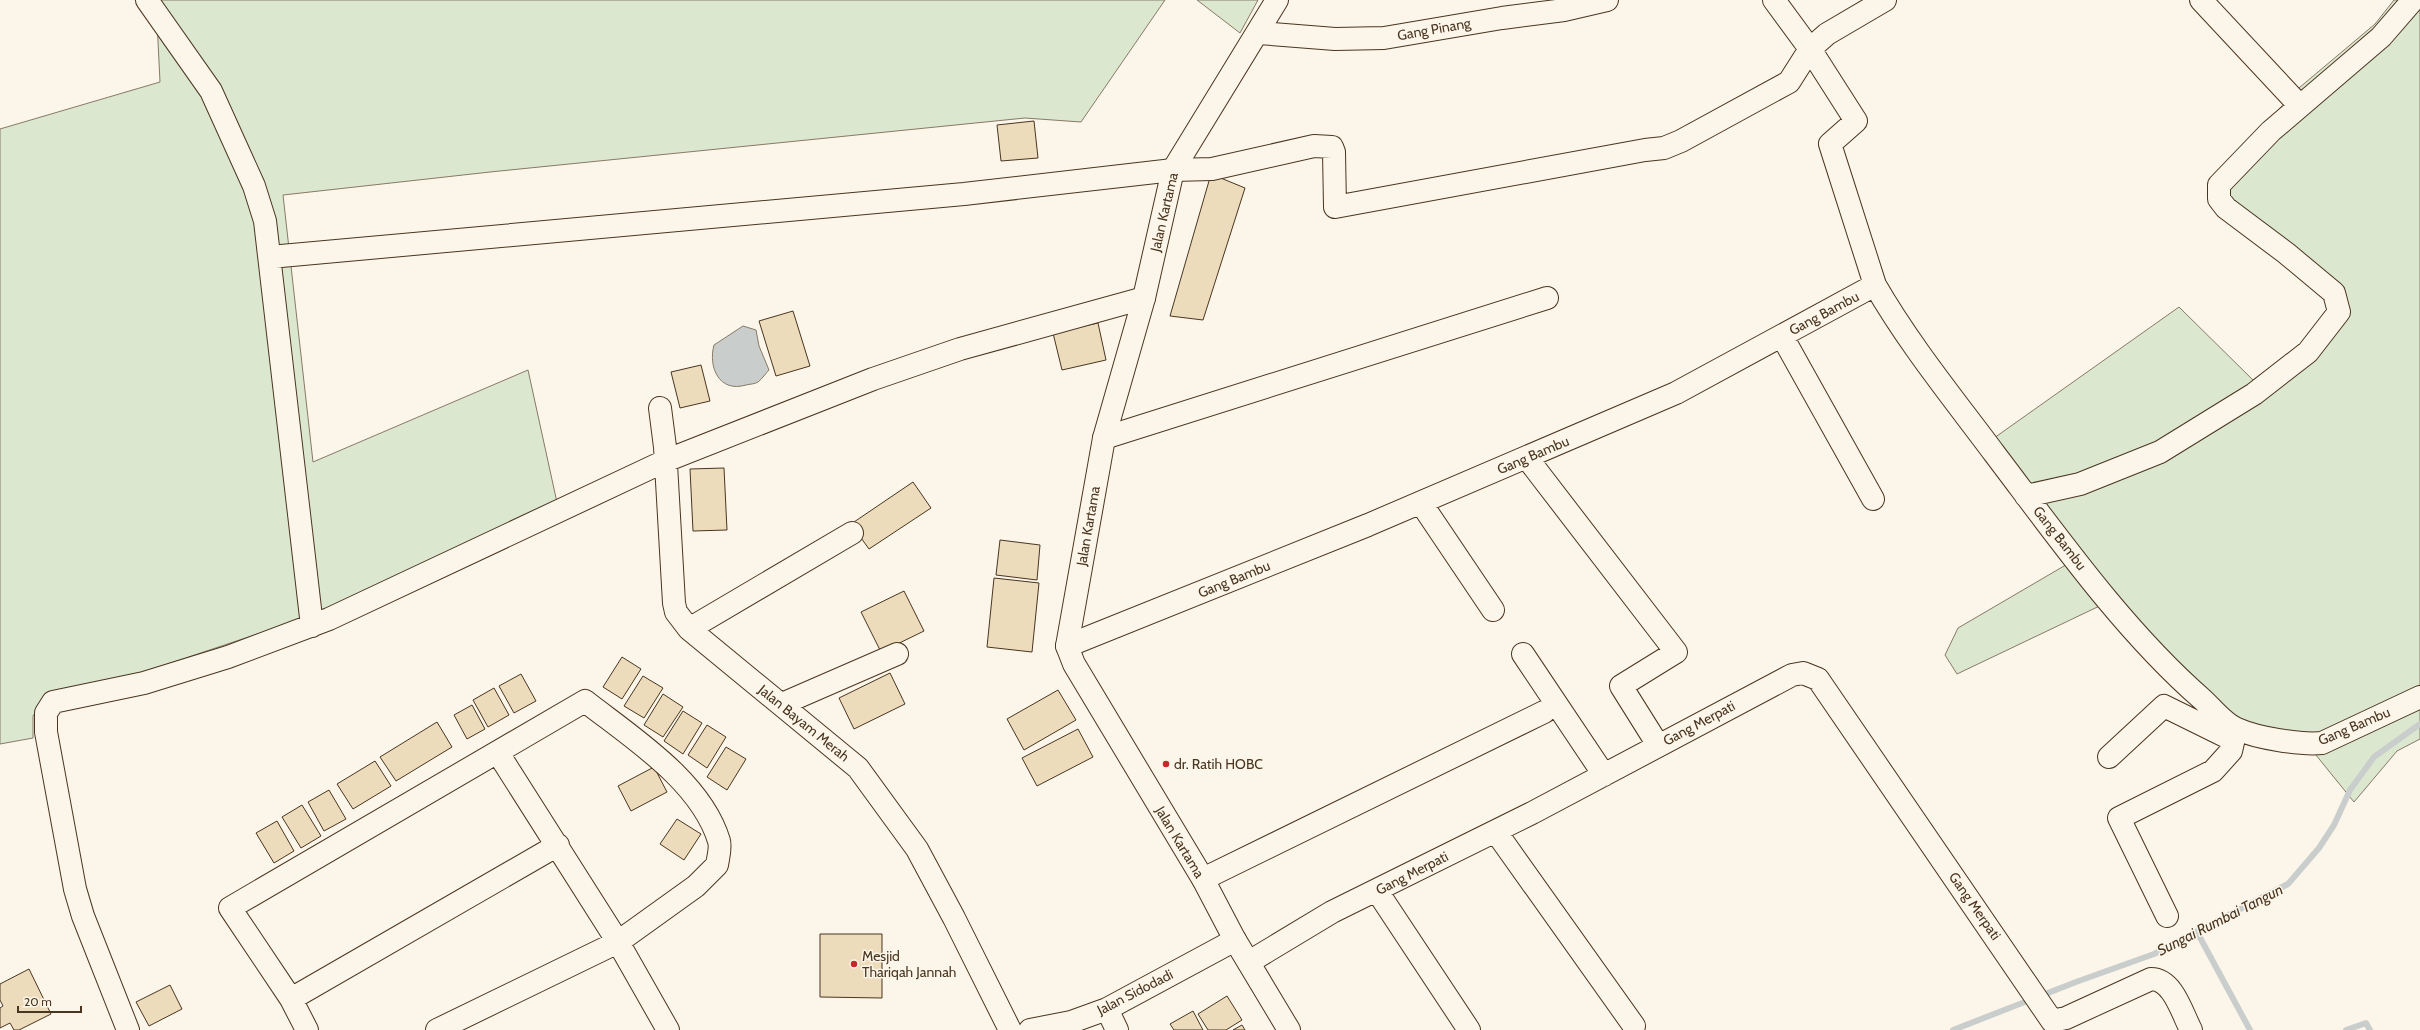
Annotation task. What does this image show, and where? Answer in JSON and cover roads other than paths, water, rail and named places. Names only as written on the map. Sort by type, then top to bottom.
[{"type":"street","points":[[147,0],[211,91],[254,186],[265,222],[312,626]]},
{"type":"street","name":"Jalan Kartama","points":[[1277,0],[1259,32],[1173,170],[1144,298],[1104,438],[1067,646],[1074,664],[1203,879],[1235,940],[1289,1030]]},
{"type":"street","name":"Gang Pinang","points":[[1259,32],[1335,39],[1384,38],[1495,19],[1564,10],[1607,0]]},
{"type":"street","points":[[1774,0],[1810,48],[1856,121],[1830,144],[1875,285]]},
{"type":"street","points":[[270,257],[964,194],[1173,170],[1212,169],[1314,146],[1332,147],[1335,207],[1645,150],[1664,148],[1745,107],[1789,82],[1810,48],[1827,34],[1885,0]]},
{"type":"street","points":[[2201,0],[2300,106]]},
{"type":"street","points":[[2026,496],[2080,484],[2160,452],[2254,394],[2302,357],[2339,312],[2334,293],[2286,252],[2226,208],[2219,199],[2219,185],[2271,131],[2381,37],[2413,0]]},
{"type":"street","name":"Gang Bambu","points":[[1067,646],[1527,458],[1676,393],[1875,285],[1892,316],[2026,496],[2135,633],[2235,734],[2307,744],[2322,743],[2420,696]]},
{"type":"street","points":[[128,1030],[93,945],[75,889],[46,732],[46,713],[53,702],[144,683],[228,657],[312,626],[665,461],[873,379],[960,349],[1144,298]]},
{"type":"street","points":[[1104,438],[1547,298]]},
{"type":"street","points":[[1782,336],[1873,499]]},
{"type":"street","name":"Jalan Bayam Merah","points":[[660,408],[674,603],[676,612],[689,629],[858,768],[917,849],[954,918],[1010,1030]]},
{"type":"street","points":[[1527,458],[1676,652],[1621,686],[1658,745]]},
{"type":"street","points":[[1421,502],[1493,610]]},
{"type":"street","points":[[689,629],[852,533]]},
{"type":"street","points":[[782,704],[897,654]]},
{"type":"street","points":[[1523,654],[1604,775]]},
{"type":"street","name":"Gang Merpati","points":[[1249,962],[1332,912],[1496,832],[1792,675],[1803,673],[1818,679],[2033,990],[2047,1020]]},
{"type":"street","points":[[307,1030],[291,999],[230,908],[498,753],[584,701],[652,753],[694,795],[719,842],[717,865],[696,886],[618,942],[437,1030]]},
{"type":"street","points":[[2109,757],[2164,706],[2235,734],[2231,751],[2213,771],[2119,818],[2167,916]]},
{"type":"street","points":[[1203,879],[1544,712]]},
{"type":"street","points":[[498,753],[558,845],[618,942],[668,1030]]},
{"type":"street","points":[[1496,832],[1634,1026]]},
{"type":"street","points":[[291,999],[558,845]]},
{"type":"street","points":[[1377,891],[1470,1030]]},
{"type":"street","name":"Jalan Sidodadi","points":[[1030,1030],[1071,1022],[1107,1009],[1235,940]]},
{"type":"street","points":[[2047,1020],[2066,1018],[2151,979],[2159,979],[2169,987],[2191,1030]]},
{"type":"street","points":[[1107,1009],[1117,1030]]},
{"type":"waterway","name":"Sungai Rumbai Tangun","points":[[1953,1030],[2076,982],[2154,954],[2288,884],[2319,848],[2334,825],[2350,790],[2374,757],[2420,724]]},
{"type":"waterway","points":[[2197,932],[2250,1030]]},
{"type":"waterway","points":[[2346,1030],[2366,1023],[2370,1030]]},
{"type":"place","name":"dr. Ratih HOBC","points":[[1166,764]]},
{"type":"place","name":"Mesjid Thariqah Jannah","points":[[854,964]]}]
